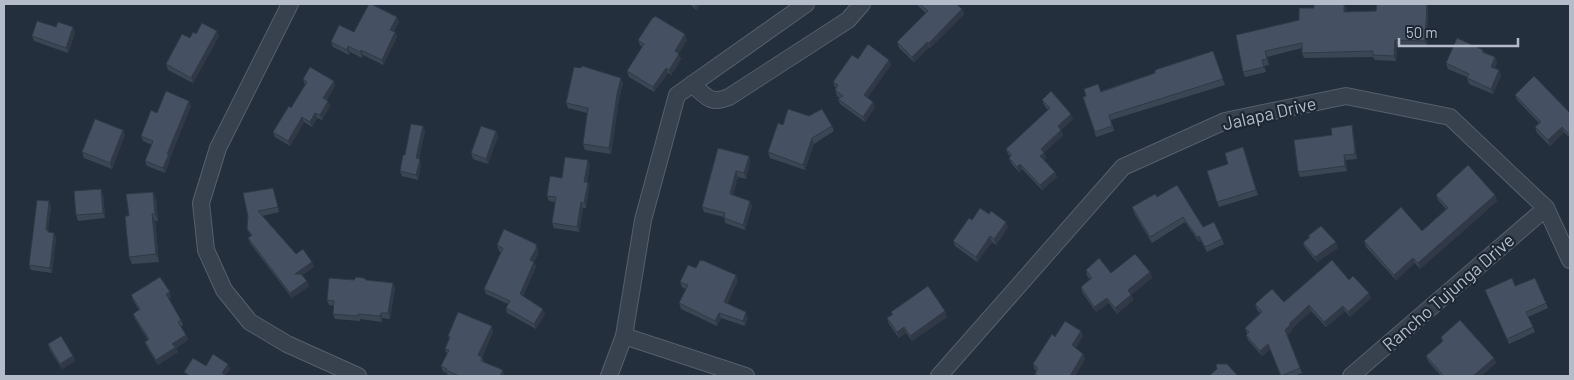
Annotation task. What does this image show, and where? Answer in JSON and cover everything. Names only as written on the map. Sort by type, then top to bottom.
[{"type":"street","points":[[290,4],[218,148],[201,203],[206,250],[224,290],[250,322],[287,344],[358,376]]},
{"type":"street","points":[[609,376],[624,336],[645,211],[677,94],[806,4]]},
{"type":"street","points":[[692,84],[709,99],[719,101],[729,97],[848,20],[862,4]]},
{"type":"street","name":"Jalapa Drive","points":[[938,376],[1123,167],[1225,121],[1346,96],[1450,117],[1546,208],[1570,260]]},
{"type":"street","name":"Rancho Tujunga Drive","points":[[1351,376],[1546,208]]},
{"type":"street","points":[[624,336],[746,376]]},
{"type":"building","points":[[369,4],[397,17],[390,30],[395,32],[382,60],[361,50],[360,52],[348,46],[347,50],[331,42],[339,25],[354,32]]},
{"type":"building","points":[[920,4],[956,4],[962,9],[929,43],[927,42],[912,57],[897,42],[928,11]]},
{"type":"building","points":[[1314,4],[1344,4],[1344,12],[1376,11],[1377,4],[1427,4],[1425,41],[1395,40],[1394,56],[1373,55],[1373,51],[1302,53],[1302,43],[1265,51],[1267,59],[1262,60],[1264,67],[1243,72],[1236,35],[1299,20],[1299,8],[1314,8]]},
{"type":"building","points":[[655,16],[685,34],[675,51],[679,54],[669,70],[666,68],[653,87],[627,71],[644,44],[638,40]]},
{"type":"building","points":[[37,21],[56,27],[58,22],[73,27],[66,48],[32,36]]},
{"type":"building","points":[[202,23],[217,31],[191,78],[166,64],[182,34],[190,38],[193,32],[196,34]]},
{"type":"building","points":[[1457,38],[1495,57],[1491,67],[1499,70],[1491,89],[1467,78],[1469,74],[1446,63]]},
{"type":"building","points":[[868,44],[889,60],[864,95],[873,102],[863,117],[838,99],[843,96],[835,90],[838,85],[833,82],[852,55],[858,59]]},
{"type":"building","points":[[1213,51],[1223,79],[1109,115],[1112,126],[1095,132],[1083,97],[1086,96],[1084,89],[1098,84],[1101,92],[1155,73],[1155,70]]},
{"type":"building","points":[[582,66],[621,78],[609,148],[583,144],[588,108],[566,103],[574,67],[581,68]]},
{"type":"building","points":[[310,67],[334,81],[323,98],[328,101],[320,115],[315,113],[310,122],[302,117],[288,141],[273,132],[307,82],[303,79]]},
{"type":"building","points":[[1534,76],[1570,113],[1570,135],[1562,127],[1548,140],[1535,127],[1541,122],[1515,95]]},
{"type":"building","points":[[166,91],[189,101],[163,168],[145,161],[153,141],[141,136],[151,110],[157,113]]},
{"type":"building","points":[[1051,91],[1071,114],[1058,126],[1061,130],[1041,149],[1044,153],[1040,156],[1055,172],[1040,185],[1020,164],[1017,167],[1009,158],[1012,155],[1006,149],[1050,108],[1042,100]]},
{"type":"building","points":[[788,109],[809,116],[822,109],[832,126],[812,138],[803,165],[768,152],[778,123],[783,125]]},
{"type":"building","points":[[95,119],[123,130],[110,163],[82,152]]},
{"type":"building","points":[[411,124],[423,126],[416,158],[420,159],[416,175],[400,171]]},
{"type":"building","points":[[1352,125],[1355,154],[1344,155],[1345,166],[1298,172],[1294,140],[1332,135],[1331,128]]},
{"type":"building","points":[[481,126],[496,131],[486,159],[471,153]]},
{"type":"building","points":[[1243,147],[1256,190],[1217,202],[1207,171],[1228,164],[1225,153]]},
{"type":"building","points":[[718,148],[749,156],[744,173],[736,171],[730,194],[750,201],[743,225],[724,218],[725,213],[702,207]]},
{"type":"building","points":[[565,157],[588,160],[584,182],[588,182],[584,203],[581,202],[577,227],[552,223],[556,197],[547,196],[550,176],[562,178]]},
{"type":"building","points":[[1468,165],[1495,195],[1418,263],[1413,258],[1394,275],[1364,241],[1401,207],[1422,231],[1448,208],[1436,195]]},
{"type":"building","points":[[1177,185],[1203,227],[1214,222],[1222,239],[1205,247],[1199,236],[1197,237],[1183,217],[1150,237],[1132,207],[1155,194],[1157,197]]},
{"type":"building","points":[[273,188],[278,207],[258,211],[296,254],[303,249],[312,262],[295,274],[301,274],[307,281],[290,293],[248,238],[252,235],[247,229],[248,216],[243,193]]},
{"type":"building","points":[[101,189],[103,213],[76,215],[74,191]]},
{"type":"building","points":[[153,192],[155,214],[152,214],[156,254],[129,257],[125,216],[129,216],[126,194]]},
{"type":"building","points":[[37,200],[49,201],[46,230],[54,233],[50,268],[29,265]]},
{"type":"building","points":[[980,208],[989,214],[991,211],[1006,222],[994,239],[990,236],[976,257],[953,241],[969,218],[972,220]]},
{"type":"building","points":[[1321,226],[1336,242],[1315,257],[1303,243],[1310,237],[1308,236]]},
{"type":"building","points":[[504,229],[536,244],[536,249],[530,260],[534,262],[520,294],[543,309],[534,324],[506,308],[510,301],[484,289],[503,248],[497,245]]},
{"type":"building","points":[[1135,254],[1150,272],[1128,290],[1131,295],[1115,308],[1107,298],[1094,307],[1081,287],[1092,278],[1086,270],[1099,258],[1111,273]]},
{"type":"building","points":[[700,260],[736,275],[724,302],[746,312],[743,321],[719,313],[715,321],[679,303],[688,285],[680,282],[688,265],[696,268]]},
{"type":"building","points":[[1332,260],[1349,280],[1353,276],[1369,293],[1348,312],[1343,306],[1324,322],[1309,305],[1285,330],[1300,368],[1281,376],[1268,344],[1260,351],[1246,335],[1249,332],[1245,328],[1262,312],[1255,304],[1272,289],[1284,302]]},
{"type":"building","points":[[160,277],[170,292],[166,294],[181,320],[178,322],[186,335],[172,344],[176,347],[156,360],[145,342],[149,339],[133,314],[140,309],[131,295]]},
{"type":"building","points":[[356,277],[393,283],[388,313],[381,313],[380,316],[333,314],[334,301],[327,300],[329,278],[354,280]]},
{"type":"building","points":[[1512,278],[1515,286],[1535,278],[1546,303],[1526,312],[1533,327],[1507,339],[1485,290]]},
{"type":"building","points":[[928,286],[945,311],[910,336],[904,327],[897,332],[887,318],[893,314],[891,312]]},
{"type":"building","points":[[458,312],[492,326],[478,355],[482,357],[481,361],[503,370],[500,376],[459,376],[441,366],[449,350],[445,349],[450,337],[448,336]]},
{"type":"building","points":[[1460,320],[1494,358],[1473,376],[1444,376],[1426,356],[1443,341],[1441,337]]},
{"type":"building","points":[[1065,321],[1081,331],[1072,345],[1083,354],[1070,376],[1038,376],[1035,374],[1038,368],[1033,364],[1052,334],[1055,337]]},
{"type":"building","points":[[61,336],[73,356],[60,364],[48,344]]},
{"type":"building","points":[[213,354],[228,364],[222,373],[227,376],[190,376],[184,372],[193,358],[206,366]]},
{"type":"building","points":[[1216,364],[1227,364],[1238,376],[1209,376],[1217,369]]}]
